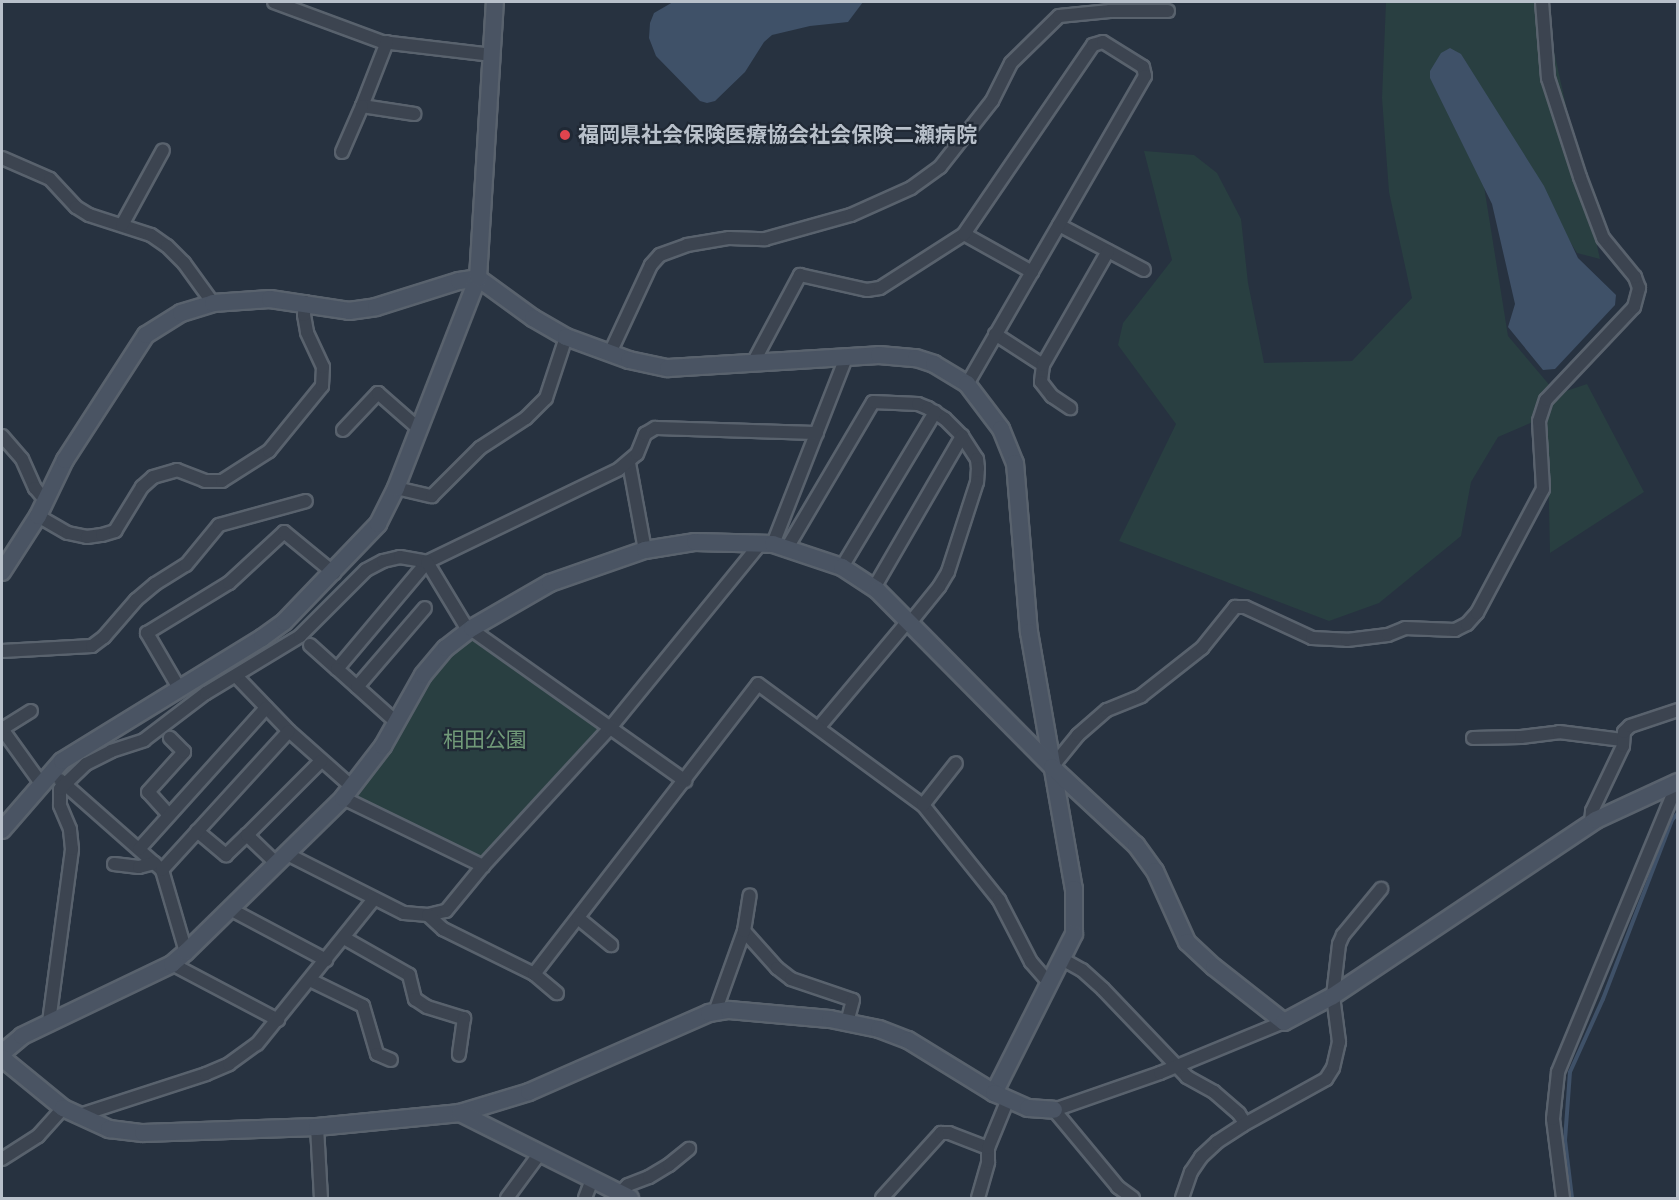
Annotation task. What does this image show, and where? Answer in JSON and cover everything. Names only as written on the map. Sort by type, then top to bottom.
[{"type":"street","points":[[274,2],[387,42],[492,55]]},
{"type":"street","points":[[2,830],[45,777],[73,752],[269,633],[334,573],[378,524],[396,488],[478,278],[495,2]]},
{"type":"street","points":[[1052,768],[1078,735],[1107,710],[1141,696],[1202,648],[1235,607],[1245,607],[1312,638],[1347,640],[1388,635],[1405,628],[1455,630],[1467,624],[1477,613],[1543,489],[1539,421],[1546,400],[1634,307],[1639,288],[1635,277],[1603,238],[1580,177],[1548,78],[1542,2]]},
{"type":"street","points":[[610,353],[651,265],[660,255],[687,245],[729,238],[765,239],[851,215],[911,188],[940,167],[992,101],[1011,63],[1059,16],[1110,11],[1168,10]]},
{"type":"street","points":[[342,152],[387,42]]},
{"type":"street","points":[[753,363],[800,275],[867,290],[880,288],[964,234],[1093,45],[1103,42],[1143,67],[1145,76],[967,384]]},
{"type":"street","points":[[362,106],[414,114]]},
{"type":"street","points":[[122,225],[163,150]]},
{"type":"street","points":[[2,158],[50,179],[76,207],[89,215],[151,236],[168,246],[184,262],[213,303]]},
{"type":"street","points":[[1059,225],[1144,270]]},
{"type":"street","points":[[964,234],[1032,272]]},
{"type":"street","points":[[1070,408],[1052,396],[1041,382],[1043,365],[1108,251]]},
{"type":"street","points":[[2,572],[38,516],[65,460],[146,334],[181,313],[213,303],[249,298],[305,302],[349,311],[376,307],[459,281],[478,278],[533,318],[566,337],[610,353],[668,368],[879,355],[916,358],[967,384],[1001,429],[1015,463],[1029,632],[1074,889],[1074,934],[1001,1096],[988,1148],[988,1162],[978,1198]]},
{"type":"street","points":[[38,516],[68,533],[87,537],[102,535],[115,531],[142,487],[153,477],[177,470],[204,481],[222,481],[269,451],[322,386],[323,368],[307,332],[303,315],[305,302]]},
{"type":"street","points":[[996,334],[1043,365]]},
{"type":"street","points":[[396,488],[432,496],[480,448],[526,418],[546,398],[566,337]]},
{"type":"street","points":[[774,545],[846,358]]},
{"type":"street","points":[[343,430],[378,393],[419,429]]},
{"type":"street","points":[[247,835],[282,859],[404,913],[428,915],[446,911],[453,906],[483,866],[774,545],[873,402],[918,404],[935,412],[962,436],[977,459],[977,482],[948,572],[939,588],[819,727]]},
{"type":"street","points":[[842,567],[935,412]]},
{"type":"street","points":[[338,669],[427,562],[629,463],[637,454],[645,434],[655,428],[817,433]]},
{"type":"street","points":[[2,436],[22,459],[35,488],[45,500]]},
{"type":"street","points":[[874,588],[962,436]]},
{"type":"street","points":[[629,463],[645,550]]},
{"type":"street","points":[[2,651],[92,646],[104,637],[136,600],[155,584],[186,565],[219,525],[306,501]]},
{"type":"street","points":[[179,688],[147,633],[229,583],[284,532],[334,573]]},
{"type":"street","points":[[2,1053],[22,1036],[172,964],[186,952],[348,793],[396,722],[423,675],[446,648],[472,628],[550,583],[645,550],[695,542],[774,545],[842,567],[874,588],[1052,768],[1136,845],[1155,871],[1187,942],[1284,1022]]},
{"type":"street","points":[[50,1022],[72,849],[69,829],[58,795],[64,783],[86,764],[111,751],[144,740],[206,693],[305,632],[366,570],[382,561],[400,556],[427,562],[465,625],[685,781]]},
{"type":"street","points":[[357,687],[425,608]]},
{"type":"street","points":[[309,645],[396,722]]},
{"type":"street","points":[[236,676],[321,761],[348,793],[483,866]]},
{"type":"street","points":[[534,974],[758,684],[923,805],[999,900],[1031,963],[1050,984]]},
{"type":"street","points":[[139,849],[266,708]]},
{"type":"street","points":[[1591,823],[1592,811],[1630,726],[1677,710]]},
{"type":"street","points":[[31,711],[2,729],[45,777],[64,783],[158,866],[186,952]]},
{"type":"street","points":[[114,864],[139,867],[158,866],[197,831],[289,731]]},
{"type":"street","points":[[1473,738],[1521,737],[1559,732],[1622,740]]},
{"type":"street","points":[[169,815],[148,792],[184,752],[170,738]]},
{"type":"street","points":[[197,831],[226,855],[321,761]]},
{"type":"street","points":[[923,805],[956,763]]},
{"type":"street","points":[[2,1058],[33,1087],[70,1112],[109,1129],[143,1133],[317,1127],[460,1113],[529,1092],[715,1012],[729,1010],[847,1022],[879,1029],[908,1040],[1001,1096],[1028,1108],[1054,1110],[1177,1066],[1284,1022],[1333,996],[1591,823],[1677,782]]},
{"type":"street","points":[[1563,1198],[1552,1119],[1558,1072],[1677,782]]},
{"type":"street","points":[[1182,1198],[1191,1172],[1201,1157],[1217,1142],[1245,1123],[1326,1079],[1338,1054],[1333,996],[1339,944],[1381,889]]},
{"type":"street","points":[[715,1012],[744,931],[750,895]]},
{"type":"street","points":[[2,1159],[70,1112],[206,1074],[229,1064],[257,1044],[375,899]]},
{"type":"street","points":[[230,909],[327,960]]},
{"type":"street","points":[[428,915],[443,929],[534,974],[556,993]]},
{"type":"street","points":[[578,918],[611,945]]},
{"type":"street","points":[[744,931],[777,968],[791,979],[853,1000],[847,1022]]},
{"type":"street","points":[[344,938],[409,975],[415,999],[427,1007],[464,1018],[459,1055]]},
{"type":"street","points":[[1062,959],[1082,970],[1187,1077],[1214,1092],[1239,1114],[1245,1123]]},
{"type":"street","points":[[172,964],[278,1020]]},
{"type":"street","points":[[310,980],[363,1006],[377,1054],[391,1060]]},
{"type":"street","points":[[1054,1110],[1118,1187],[1133,1198]]},
{"type":"street","points":[[460,1113],[625,1196],[628,1185],[649,1178],[689,1149]]},
{"type":"street","points":[[317,1127],[321,1198]]},
{"type":"street","points":[[882,1198],[941,1133],[949,1133],[988,1148]]},
{"type":"street","points":[[507,1198],[540,1153]]},
{"type":"street","points":[[585,1198],[592,1179]]},
{"type":"green space","points":[[1386,2],[1543,2],[1600,259],[1577,253],[1466,74],[1508,336],[1557,394],[1587,384],[1644,492],[1550,553],[1547,416],[1498,437],[1471,482],[1461,536],[1379,603],[1329,621],[1119,541],[1176,424],[1118,345],[1123,323],[1172,260],[1144,151],[1194,155],[1217,173],[1241,219],[1248,283],[1264,363],[1352,361],[1412,298],[1389,192],[1382,98]]},
{"type":"green space","name":"相田公園","points":[[468,639],[486,643],[599,725],[600,732],[483,859],[359,801],[357,797],[432,673]]},
{"type":"water","points":[[673,2],[863,2],[848,22],[810,26],[772,35],[764,42],[745,72],[715,101],[707,103],[700,101],[656,56],[649,38],[650,23],[654,13]]},
{"type":"water","points":[[1450,48],[1461,54],[1544,186],[1578,258],[1616,295],[1615,305],[1555,369],[1543,370],[1508,327],[1515,304],[1492,204],[1430,78],[1430,71],[1441,53]]},
{"type":"waterway","points":[[1572,1198],[1565,1140],[1570,1072],[1603,999],[1672,820],[1678,813]]},
{"type":"place","name":"福岡県社会保険医療協会社会保険二瀬病院","points":[[565,135]]}]
